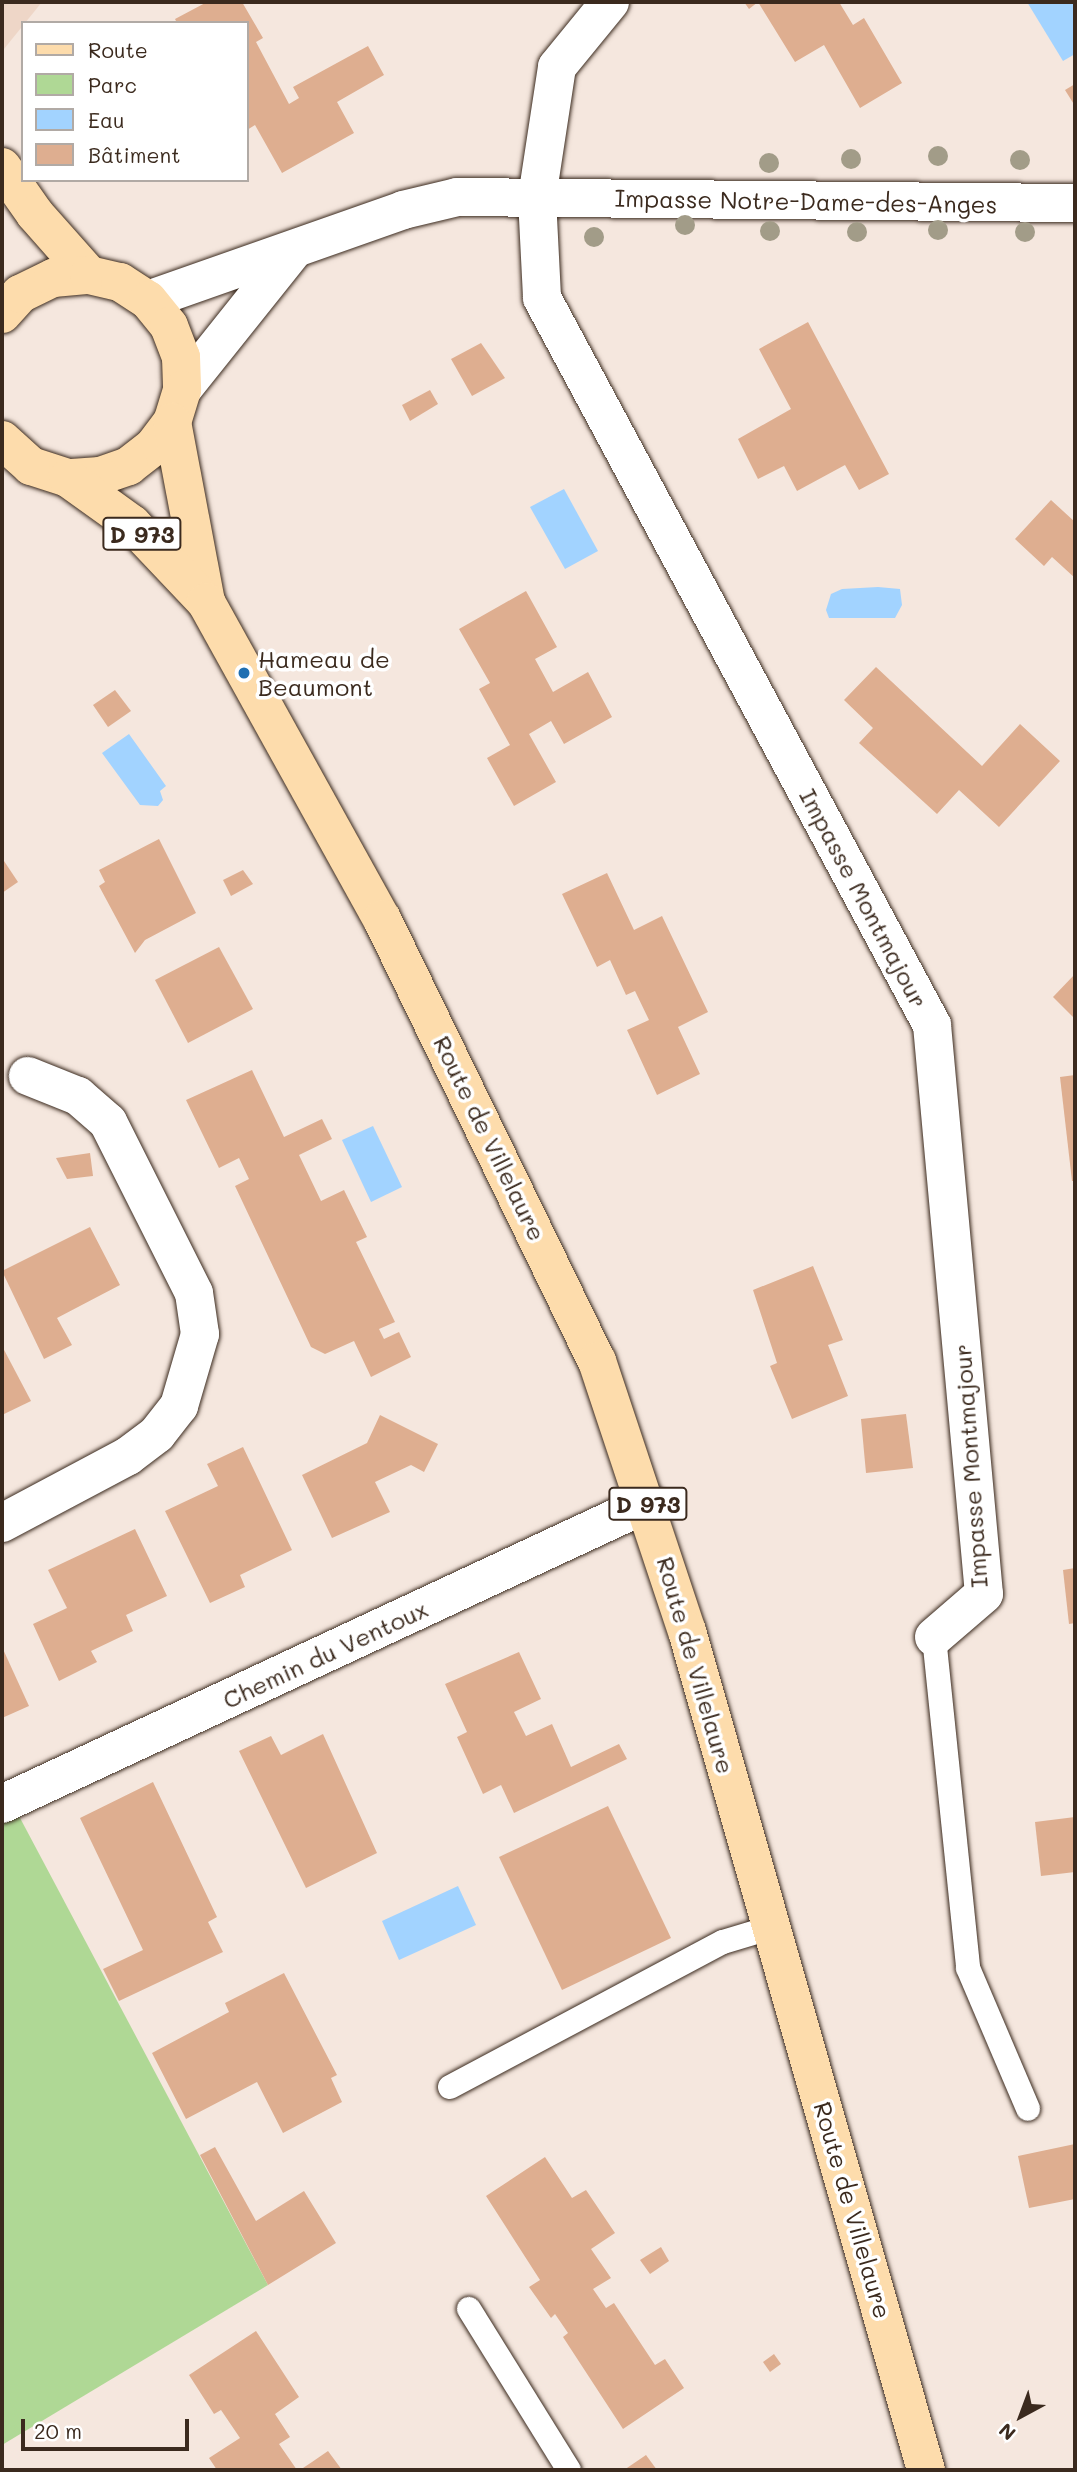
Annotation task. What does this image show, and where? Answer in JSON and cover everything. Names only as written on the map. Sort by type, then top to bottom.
[{"type":"main road","points":[[2,167],[35,214],[89,275]]},
{"type":"main road","points":[[2,314],[20,294],[53,278],[89,275],[120,282],[148,300]]},
{"type":"main road","name":"Route de Villelaure","points":[[148,300],[169,326],[181,357],[177,406],[206,603]]},
{"type":"main road","points":[[2,440],[17,466],[68,478],[100,476],[129,466],[153,447],[177,406]]},
{"type":"main road","name":"Route de Villelaure","points":[[68,478],[132,524],[206,603],[382,919],[597,1361],[648,1503],[773,1927],[926,2470]]},
{"type":"street","points":[[537,198],[557,67],[610,2]]},
{"type":"street","name":"Impasse Notre-Dame-des-Anges","points":[[148,300],[293,251],[403,209],[457,197],[1075,203]]},
{"type":"street","name":"Impasse Montmajour","points":[[537,198],[542,298],[932,1025],[984,1594],[934,1637]]},
{"type":"street","points":[[177,406],[293,251]]},
{"type":"street","points":[[2,1523],[128,1456],[157,1434],[179,1406],[200,1334],[194,1293],[108,1122],[78,1096],[28,1076]]},
{"type":"street","name":"Chemin du Ventoux","points":[[2,1804],[648,1503]]},
{"type":"lane","points":[[934,1637],[968,1969],[1028,2109]]},
{"type":"lane","points":[[450,2087],[723,1942],[773,1927]]},
{"type":"lane","points":[[469,2309],[569,2470]]},
{"type":"shaded area","points":[[2,2],[42,2],[27,21],[21,21],[21,28],[4,49]]},
{"type":"green space","points":[[19,1816],[268,2285],[2,2445],[2,1823]]},
{"type":"water","points":[[1027,2],[1075,2],[1075,54],[1063,61]]},
{"type":"water","points":[[564,489],[598,551],[565,569],[530,507]]},
{"type":"water","points":[[842,589],[900,589],[902,605],[895,618],[829,618],[826,610],[831,594]]},
{"type":"water","points":[[129,734],[166,786],[160,791],[163,800],[158,806],[140,805],[102,753]]},
{"type":"water","points":[[373,1126],[402,1187],[371,1202],[342,1140]]},
{"type":"water","points":[[458,1886],[476,1925],[399,1960],[382,1921]]},
{"type":"building","points":[[207,2],[242,2],[263,38],[256,42],[289,104],[299,98],[293,87],[368,46],[384,75],[337,102],[354,133],[282,173],[255,125],[248,129],[248,21],[175,19]]},
{"type":"building","points":[[744,2],[758,2],[749,9]]},
{"type":"building","points":[[758,2],[839,2],[853,25],[864,18],[902,83],[860,108],[824,45],[795,62]]},
{"type":"building","points":[[1075,84],[1075,106],[1065,90]]},
{"type":"building","points":[[808,322],[889,474],[859,490],[845,465],[797,491],[784,466],[758,479],[738,439],[791,409],[759,349]]},
{"type":"building","points":[[481,343],[505,378],[472,396],[451,359]]},
{"type":"building","points":[[430,390],[438,404],[410,421],[402,405]]},
{"type":"building","points":[[1051,500],[1075,522],[1075,578],[1052,557],[1044,566],[1015,539]]},
{"type":"building","points":[[526,591],[557,647],[535,659],[553,692],[588,672],[612,717],[564,744],[551,721],[529,734],[556,782],[514,806],[487,758],[510,745],[479,689],[490,683],[459,629]]},
{"type":"building","points":[[876,667],[982,766],[1020,724],[1060,761],[999,827],[959,790],[937,814],[859,743],[873,728],[844,700]]},
{"type":"building","points":[[115,690],[131,711],[108,727],[93,705]]},
{"type":"building","points":[[159,839],[196,913],[145,940],[135,953],[99,886],[105,882],[99,870]]},
{"type":"building","points":[[2,858],[18,882],[2,893]]},
{"type":"building","points":[[243,870],[253,884],[231,896],[223,880]]},
{"type":"building","points":[[607,873],[634,930],[662,916],[708,1012],[678,1027],[700,1074],[657,1095],[627,1030],[649,1020],[635,991],[626,995],[610,960],[597,967],[562,894]]},
{"type":"building","points":[[219,947],[253,1009],[188,1043],[155,980]]},
{"type":"building","points":[[1075,974],[1075,1019],[1053,997]]},
{"type":"building","points":[[252,1070],[284,1137],[322,1119],[332,1139],[299,1155],[321,1201],[344,1190],[367,1237],[356,1242],[395,1322],[379,1329],[384,1339],[399,1332],[411,1357],[371,1377],[354,1341],[325,1354],[311,1347],[235,1186],[249,1179],[239,1158],[219,1168],[186,1100]]},
{"type":"building","points":[[1075,1075],[1075,1181],[1072,1181],[1060,1077]]},
{"type":"building","points":[[90,1153],[93,1176],[67,1179],[56,1158]]},
{"type":"building","points":[[90,1227],[120,1285],[57,1318],[72,1345],[44,1359],[2,1271]]},
{"type":"building","points":[[813,1266],[843,1340],[828,1345],[848,1396],[792,1419],[770,1366],[777,1363],[753,1290]]},
{"type":"building","points":[[2,1346],[31,1401],[2,1415]]},
{"type":"building","points":[[906,1414],[913,1468],[866,1473],[861,1419]]},
{"type":"building","points":[[380,1415],[438,1444],[424,1472],[411,1465],[375,1482],[390,1512],[332,1538],[302,1475],[367,1443]]},
{"type":"building","points":[[243,1447],[292,1550],[240,1575],[245,1587],[210,1603],[165,1511],[218,1486],[207,1464]]},
{"type":"building","points":[[135,1529],[167,1596],[126,1615],[133,1631],[91,1651],[97,1662],[59,1681],[33,1624],[67,1608],[48,1570]]},
{"type":"building","points":[[1075,1568],[1075,1623],[1069,1624],[1063,1570]]},
{"type":"building","points":[[2,1647],[29,1706],[2,1718]]},
{"type":"building","points":[[519,1652],[541,1699],[514,1712],[526,1736],[552,1724],[571,1767],[619,1744],[627,1759],[514,1813],[501,1785],[483,1794],[457,1737],[467,1732],[445,1684]]},
{"type":"building","points":[[323,1734],[377,1853],[306,1888],[239,1751],[271,1736],[281,1755]]},
{"type":"building","points":[[153,1782],[217,1917],[208,1922],[223,1952],[119,2001],[103,1969],[143,1950],[80,1818]]},
{"type":"building","points":[[608,1806],[671,1938],[562,1990],[499,1857]]},
{"type":"building","points":[[1075,1817],[1075,1872],[1041,1876],[1035,1822]]},
{"type":"building","points":[[284,1973],[337,2075],[331,2078],[342,2102],[283,2133],[257,2082],[186,2119],[152,2053],[229,2012],[225,2003]]},
{"type":"building","points":[[1075,2144],[1075,2199],[1029,2208],[1018,2156]]},
{"type":"building","points":[[215,2147],[256,2221],[304,2191],[336,2243],[268,2285],[200,2155]]},
{"type":"building","points":[[545,2157],[572,2198],[586,2190],[615,2233],[591,2249],[611,2278],[593,2289],[606,2308],[614,2303],[655,2365],[665,2359],[684,2388],[623,2429],[563,2337],[568,2333],[555,2314],[551,2318],[529,2287],[540,2280],[486,2196]]},
{"type":"building","points":[[661,2247],[669,2261],[650,2274],[640,2260]]},
{"type":"building","points":[[256,2331],[299,2397],[275,2414],[290,2437],[279,2444],[297,2470],[217,2470],[209,2458],[240,2438],[221,2410],[214,2414],[189,2375]]},
{"type":"building","points":[[774,2354],[781,2364],[770,2372],[763,2362]]},
{"type":"building","points":[[328,2451],[342,2470],[300,2470],[312,2462]]},
{"type":"building","points":[[646,2455],[657,2470],[624,2470]]},
{"type":"place","name":"Hameau de Beaumont","points":[[244,673]]}]
